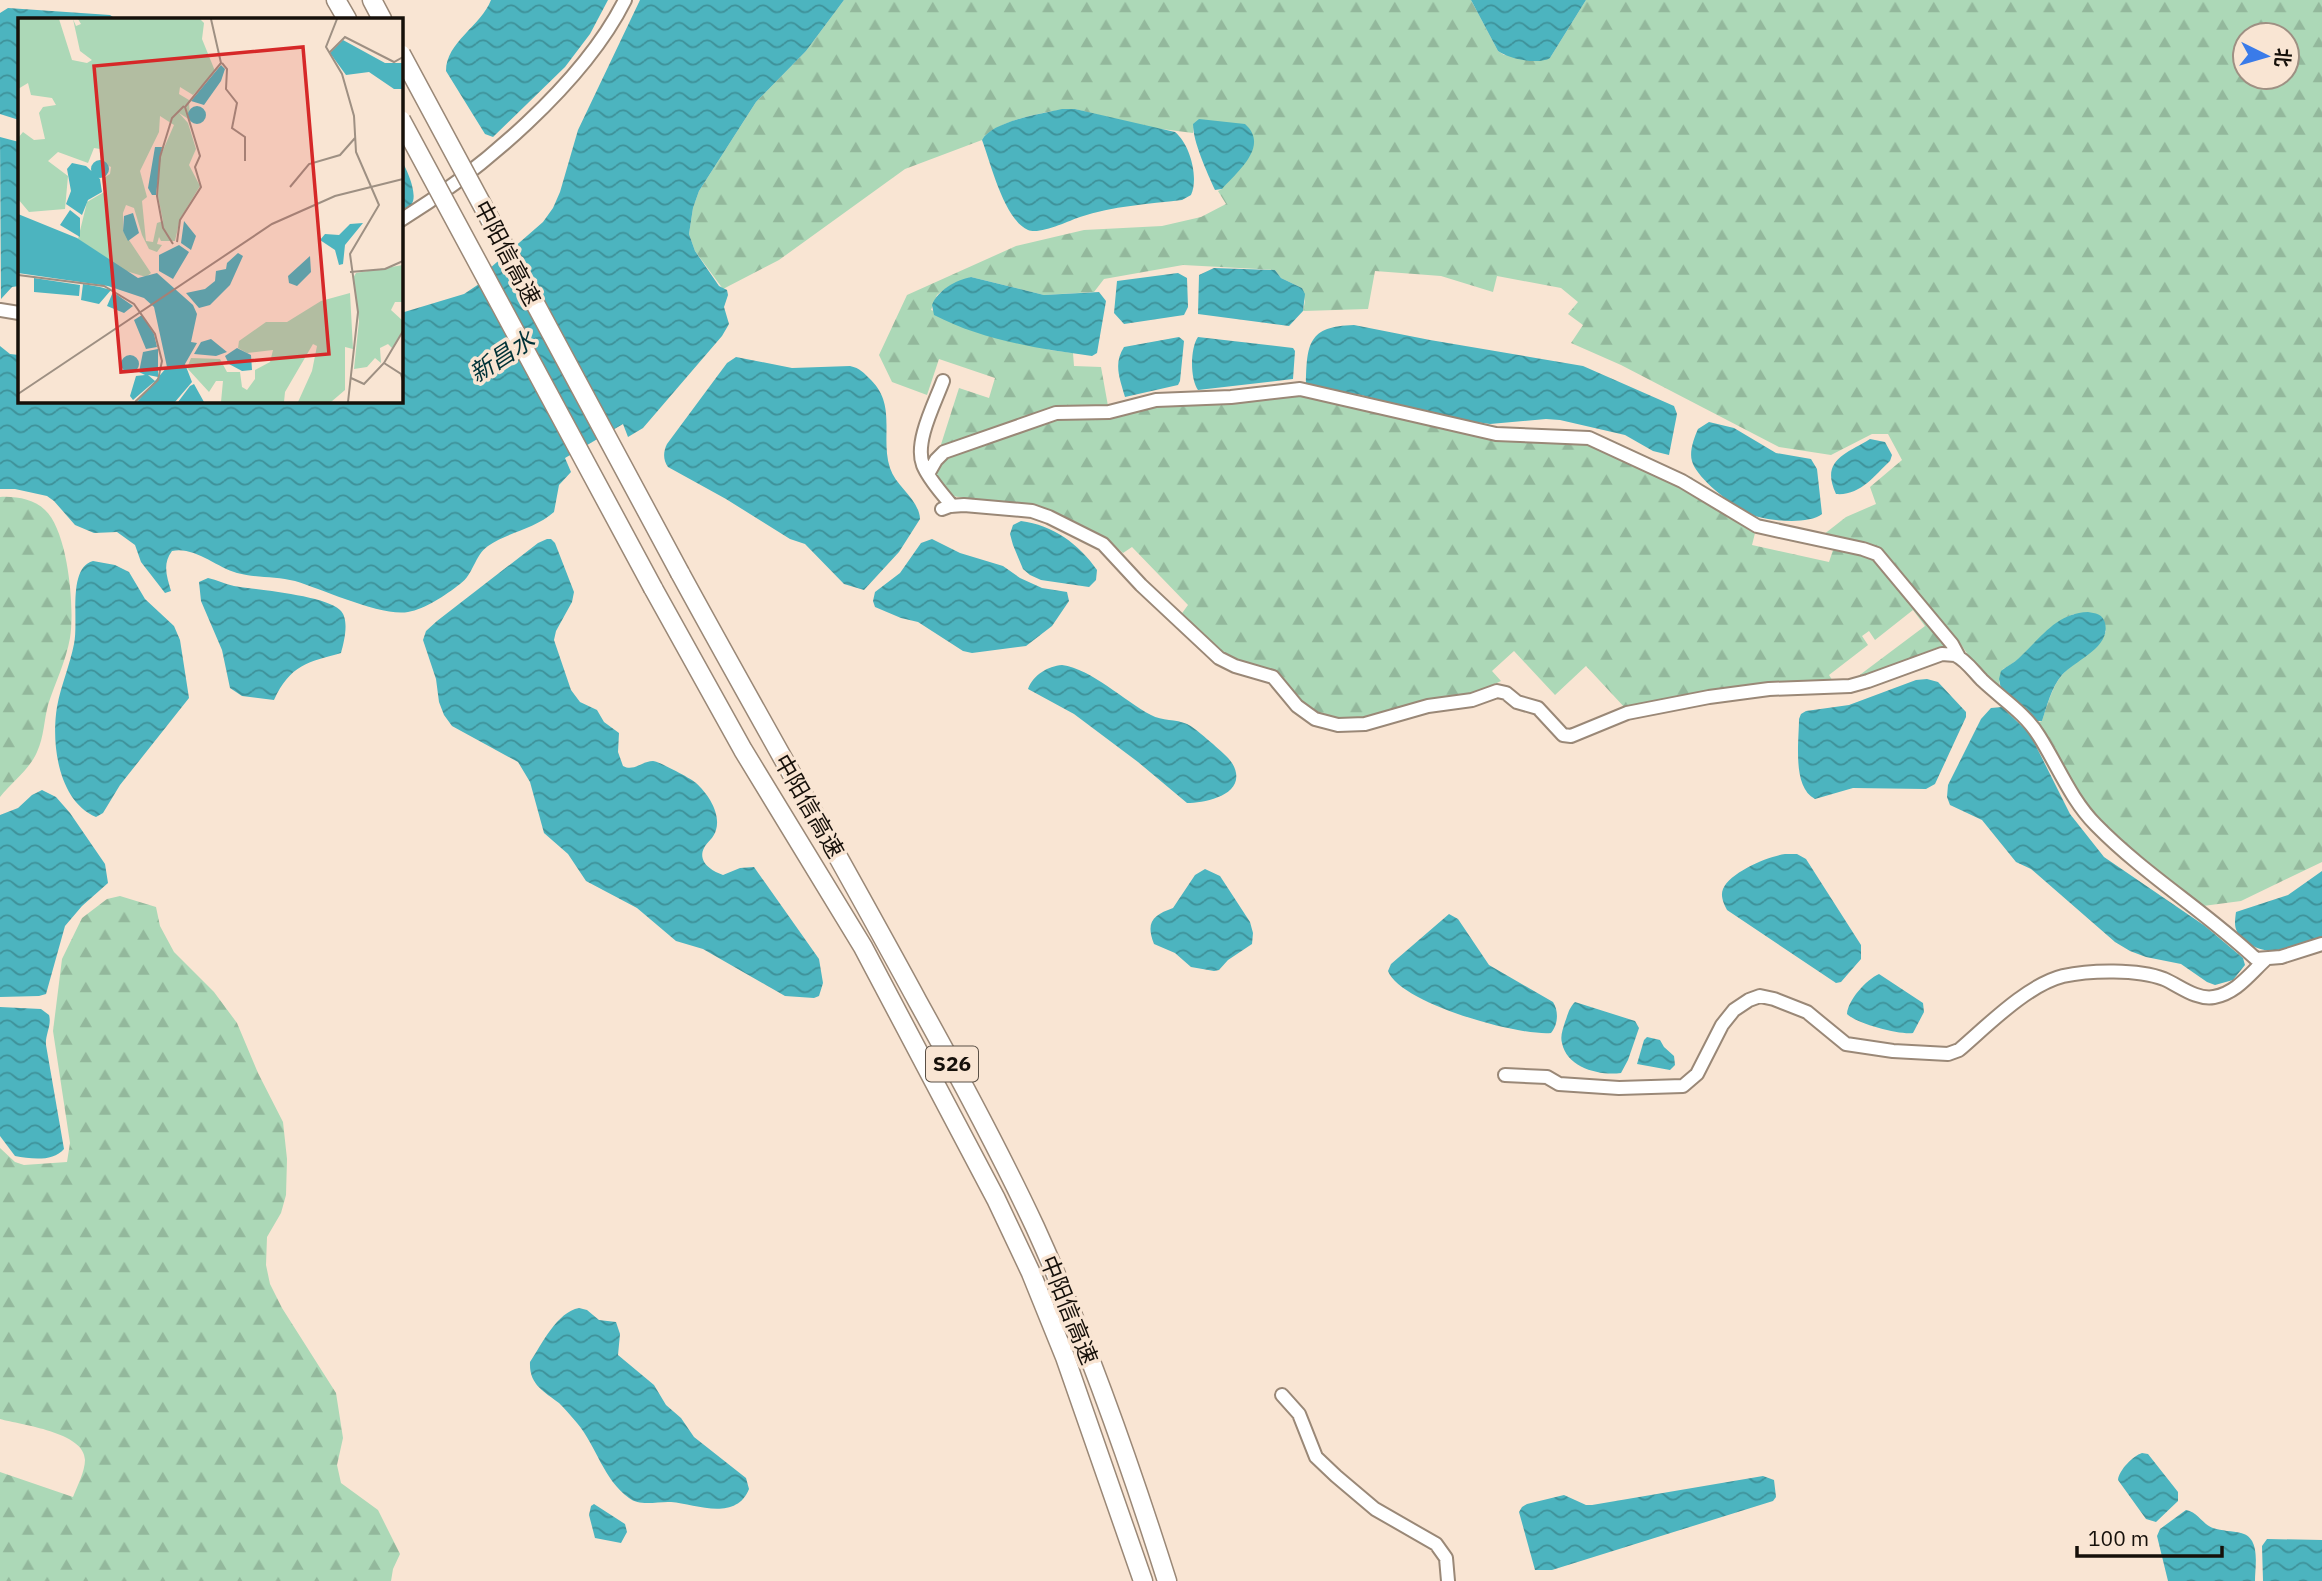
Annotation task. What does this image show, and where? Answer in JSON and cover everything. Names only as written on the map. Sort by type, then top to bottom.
[{"type":"highway","points":[[336,0],[346,18]]},
{"type":"highway","points":[[372,0],[381,18]]},
{"type":"highway","name":"中阳信高速","points":[[402,56],[680,573],[883,936],[1016,1189],[1086,1349],[1167,1581]]},
{"type":"highway","name":"中阳信高速","points":[[402,122],[653,588],[743,750],[863,947],[996,1199],[1031,1273],[1065,1357],[1143,1581]]},
{"type":"street","points":[[402,219],[503,145],[595,49],[625,0]]},
{"type":"street","points":[[0,310],[18,313]]},
{"type":"street","points":[[943,381],[921,440],[922,463],[946,508],[1031,511],[1049,517],[1102,544],[1141,585],[1219,658],[1235,666],[1273,677],[1304,712],[1315,719],[1338,725],[1365,723],[1428,706],[1459,703],[1497,691],[1506,693],[1517,702],[1538,708],[1563,735],[1571,736],[1628,713],[1709,697],[1769,689],[1850,686],[1942,654],[1959,657]]},
{"type":"street","points":[[928,474],[944,452],[1056,412],[1109,412],[1163,400],[1231,397],[1300,389],[1496,435],[1589,438],[1682,481],[1757,526],[1877,554],[1952,644],[1959,657],[2023,715],[2039,735],[2068,789],[2095,824],[2152,876],[2189,901],[2256,959],[2265,960],[2322,944]]},
{"type":"street","points":[[1505,1075],[1546,1077],[1559,1084],[1607,1087],[1683,1086],[1697,1074],[1722,1025],[1734,1010],[1756,996],[1774,999],[1807,1012],[1846,1044],[1893,1051],[1948,1054],[1959,1050],[2032,991],[2062,976],[2122,972],[2148,975],[2199,996],[2210,997],[2234,989],[2265,960]]},
{"type":"street","points":[[1282,1395],[1299,1414],[1317,1457],[1336,1476],[1375,1509],[1436,1544],[1446,1558],[1448,1581]]},
{"type":"green space","points":[[844,0],[1471,0],[1498,51],[1504,55],[1550,58],[1586,0],[2322,0],[2322,862],[2241,901],[2203,906],[2157,876],[2121,843],[2074,786],[2039,722],[2042,721],[2059,679],[2098,644],[2106,631],[2074,614],[2053,626],[2022,656],[2003,669],[1999,682],[2001,689],[1978,670],[1960,643],[1936,648],[1849,683],[1925,626],[1913,610],[1875,640],[1869,631],[1862,636],[1868,645],[1829,675],[1834,683],[1626,709],[1586,666],[1555,695],[1514,651],[1492,671],[1501,681],[1461,700],[1380,717],[1344,721],[1322,717],[1306,707],[1283,680],[1220,652],[1180,616],[1188,605],[1132,547],[1123,553],[1114,545],[1037,507],[951,496],[934,475],[959,388],[989,398],[995,378],[939,359],[927,395],[892,382],[879,355],[907,295],[1016,246],[1084,230],[1162,226],[1201,217],[1226,204],[1218,191],[1222,189],[1193,124],[1193,133],[1146,127],[1075,109],[1053,111],[1010,122],[988,133],[982,140],[905,169],[779,260],[723,289],[695,251],[689,234],[693,208],[699,191],[756,102],[806,51]],"holes":[[[1183,265],[1275,270],[1281,278],[1302,288],[1305,301],[1303,311],[1368,309],[1375,271],[1441,276],[1493,292],[1497,276],[1561,288],[1578,302],[1568,314],[1583,325],[1571,343],[1621,365],[1779,447],[1831,455],[1872,434],[1888,434],[1902,460],[1870,487],[1876,504],[1846,517],[1823,535],[1833,550],[1829,562],[1752,545],[1755,533],[1690,490],[1693,478],[1591,433],[1574,430],[1496,431],[1299,394],[1185,401],[1110,417],[1101,367],[1074,366],[1073,353],[1050,350],[931,310],[937,295],[971,277],[1044,295],[1094,292],[1104,279]]]},
{"type":"green space","points":[[0,497],[35,503],[53,520],[68,571],[71,625],[68,647],[48,705],[39,746],[30,765],[0,797]]},
{"type":"green space","points":[[120,896],[156,907],[160,926],[174,952],[214,992],[237,1023],[283,1122],[287,1159],[286,1195],[281,1213],[267,1237],[266,1265],[270,1284],[282,1308],[336,1393],[343,1438],[337,1465],[341,1483],[378,1510],[400,1554],[391,1581],[0,1581],[0,1472],[73,1497],[85,1460],[82,1450],[64,1436],[0,1419],[0,1148],[15,1162],[24,1165],[67,1162],[70,1143],[53,1031],[62,959],[82,918],[107,899]]},
{"type":"water","points":[[491,0],[608,0],[590,34],[565,67],[493,137],[485,134],[446,71],[452,51],[480,18]]},
{"type":"water","name":"新昌水","points":[[640,0],[844,0],[806,51],[756,102],[699,191],[689,234],[695,251],[719,286],[727,290],[724,307],[729,324],[722,336],[643,428],[628,437],[623,424],[565,458],[571,472],[559,485],[554,512],[538,523],[488,546],[465,580],[442,597],[408,612],[383,610],[295,581],[237,573],[197,554],[180,550],[172,551],[167,561],[166,571],[171,591],[165,593],[141,562],[135,545],[117,532],[94,533],[75,525],[47,496],[15,489],[0,489],[0,346],[10,354],[18,355],[18,402],[402,402],[402,313],[464,294],[479,284],[489,269],[543,222],[560,192],[578,130]]},
{"type":"water","points":[[1471,0],[1586,0],[1550,58],[1532,61],[1516,59],[1498,51]]},
{"type":"water","points":[[8,8],[110,15],[114,18],[18,18],[18,120],[0,114],[0,13]]},
{"type":"water","points":[[1062,109],[1075,109],[1175,132],[1185,145],[1192,162],[1194,180],[1191,195],[1182,200],[1105,210],[1047,229],[1028,230],[1012,215],[1005,203],[982,140],[987,133],[1006,123]]},
{"type":"water","points":[[1199,119],[1245,124],[1252,132],[1253,150],[1222,189],[1215,190],[1198,148],[1193,124]]},
{"type":"water","points":[[0,137],[18,142],[18,286],[12,287],[1,299]]},
{"type":"water","points":[[402,162],[413,189],[411,205],[402,210]]},
{"type":"water","points":[[1214,268],[1275,270],[1281,278],[1302,288],[1305,294],[1303,311],[1289,326],[1198,314],[1199,275]]},
{"type":"water","points":[[1178,273],[1187,278],[1188,307],[1184,315],[1124,324],[1114,313],[1117,281]]},
{"type":"water","points":[[971,277],[1044,295],[1099,292],[1106,301],[1097,353],[1092,356],[1011,342],[971,331],[934,315],[932,305],[943,290]]},
{"type":"water","points":[[1354,325],[1583,366],[1674,406],[1677,414],[1669,455],[1653,451],[1625,435],[1560,420],[1490,424],[1447,418],[1361,395],[1306,384],[1307,358],[1313,340],[1327,329]]},
{"type":"water","points":[[1179,337],[1184,341],[1178,385],[1125,397],[1118,366],[1124,347]]},
{"type":"water","points":[[1198,337],[1293,348],[1293,379],[1198,390],[1192,364]]},
{"type":"water","points":[[736,357],[792,368],[850,366],[864,373],[879,390],[886,411],[886,445],[890,468],[916,505],[920,519],[899,552],[864,590],[844,584],[805,544],[790,539],[666,464],[664,456],[667,444],[727,363]]},
{"type":"water","points":[[1709,422],[1734,428],[1776,453],[1811,459],[1817,469],[1822,514],[1808,520],[1778,520],[1752,515],[1727,500],[1701,476],[1691,457],[1698,429]]},
{"type":"water","points":[[1870,439],[1885,442],[1892,455],[1890,461],[1859,488],[1845,494],[1836,494],[1831,473],[1833,466],[1844,454]]},
{"type":"water","points":[[1021,521],[1054,531],[1073,544],[1097,570],[1096,580],[1089,587],[1041,580],[1030,575],[1023,569],[1010,534],[1013,525]]},
{"type":"water","points":[[547,539],[555,543],[574,592],[554,640],[571,690],[580,702],[597,710],[604,722],[619,733],[618,752],[623,766],[631,768],[653,761],[693,781],[705,793],[715,811],[717,824],[714,835],[702,853],[704,862],[723,875],[740,868],[754,867],[819,959],[823,983],[819,996],[785,996],[703,949],[676,941],[637,908],[586,881],[568,854],[544,833],[530,782],[518,762],[452,726],[444,715],[423,640],[426,631],[538,543]]},
{"type":"water","points":[[932,539],[960,553],[1003,566],[1042,588],[1067,592],[1069,601],[1052,626],[1026,646],[972,653],[963,651],[918,622],[875,607],[873,601],[875,592],[900,573],[921,543]]},
{"type":"water","points":[[93,561],[115,565],[129,572],[145,599],[174,626],[180,640],[189,698],[120,785],[103,813],[96,817],[83,809],[65,785],[55,737],[57,707],[74,644],[77,584],[85,566]]},
{"type":"water","points":[[208,578],[234,586],[320,600],[332,605],[340,610],[345,619],[341,653],[301,667],[287,679],[274,700],[242,696],[230,688],[222,650],[201,601],[199,582]]},
{"type":"water","points":[[2077,613],[2098,614],[2104,620],[2103,640],[2062,675],[2052,691],[2042,721],[2036,721],[2001,689],[2001,671],[2058,622]]},
{"type":"water","points":[[1062,665],[1096,679],[1151,715],[1183,722],[1194,728],[1233,764],[1236,781],[1232,787],[1227,793],[1211,800],[1187,803],[1074,714],[1028,689],[1033,679],[1042,672]]},
{"type":"water","points":[[1916,680],[1938,682],[1966,712],[1935,784],[1926,789],[1853,788],[1815,799],[1808,793],[1803,785],[1798,763],[1801,714],[1849,705]]},
{"type":"water","points":[[2002,707],[2030,734],[2070,814],[2104,857],[2205,926],[2243,958],[2245,965],[2233,980],[2215,985],[2181,964],[2146,957],[2115,942],[2031,869],[2016,862],[1982,820],[1950,805],[1947,797],[1948,785],[1981,719],[1991,708]]},
{"type":"water","points":[[42,790],[56,797],[70,813],[105,864],[108,883],[82,906],[65,926],[46,994],[0,997],[0,815],[18,808]]},
{"type":"water","points":[[1785,854],[1797,854],[1806,859],[1861,945],[1861,959],[1841,982],[1836,983],[1727,910],[1722,892],[1733,877],[1760,861]]},
{"type":"water","points":[[1205,869],[1220,876],[1250,922],[1253,933],[1252,944],[1214,971],[1191,967],[1175,953],[1154,944],[1150,930],[1156,916],[1173,908],[1195,875]]},
{"type":"water","points":[[2322,871],[2322,937],[2293,947],[2264,950],[2255,947],[2239,934],[2235,925],[2236,912],[2288,895]]},
{"type":"water","points":[[1449,914],[1458,919],[1489,965],[1553,1002],[1557,1018],[1551,1033],[1513,1029],[1461,1015],[1414,995],[1397,983],[1388,971],[1391,964]]},
{"type":"water","points":[[1879,974],[1923,1003],[1924,1012],[1913,1033],[1879,1028],[1847,1014],[1858,991]]},
{"type":"water","points":[[1575,1002],[1635,1021],[1639,1028],[1621,1073],[1586,1069],[1570,1059],[1565,1052],[1561,1040],[1562,1032]]},
{"type":"water","points":[[0,1007],[41,1009],[49,1015],[46,1045],[64,1149],[54,1156],[35,1159],[15,1156],[0,1136]]},
{"type":"water","points":[[1647,1037],[1660,1040],[1674,1056],[1675,1065],[1670,1070],[1637,1064]]},
{"type":"water","points":[[579,1308],[587,1310],[599,1320],[616,1322],[620,1334],[618,1355],[654,1385],[666,1405],[681,1418],[694,1437],[746,1478],[749,1489],[743,1499],[735,1505],[714,1509],[671,1502],[639,1502],[629,1498],[613,1482],[577,1423],[559,1403],[538,1387],[530,1370],[530,1362],[557,1322]]},
{"type":"water","points":[[2142,1453],[2148,1454],[2178,1492],[2178,1501],[2156,1522],[2146,1519],[2118,1480],[2127,1464]]},
{"type":"water","points":[[1763,1476],[1774,1480],[1776,1497],[1773,1501],[1552,1570],[1535,1570],[1519,1512],[1527,1504],[1564,1495],[1592,1505]]},
{"type":"water","points":[[594,1504],[625,1524],[627,1532],[621,1543],[595,1538],[589,1515]]},
{"type":"water","points":[[2186,1510],[2213,1528],[2241,1533],[2252,1540],[2256,1553],[2255,1581],[2168,1581],[2157,1536],[2160,1529]]},
{"type":"water","points":[[2267,1539],[2322,1540],[2322,1581],[2263,1581],[2262,1546]]}]
